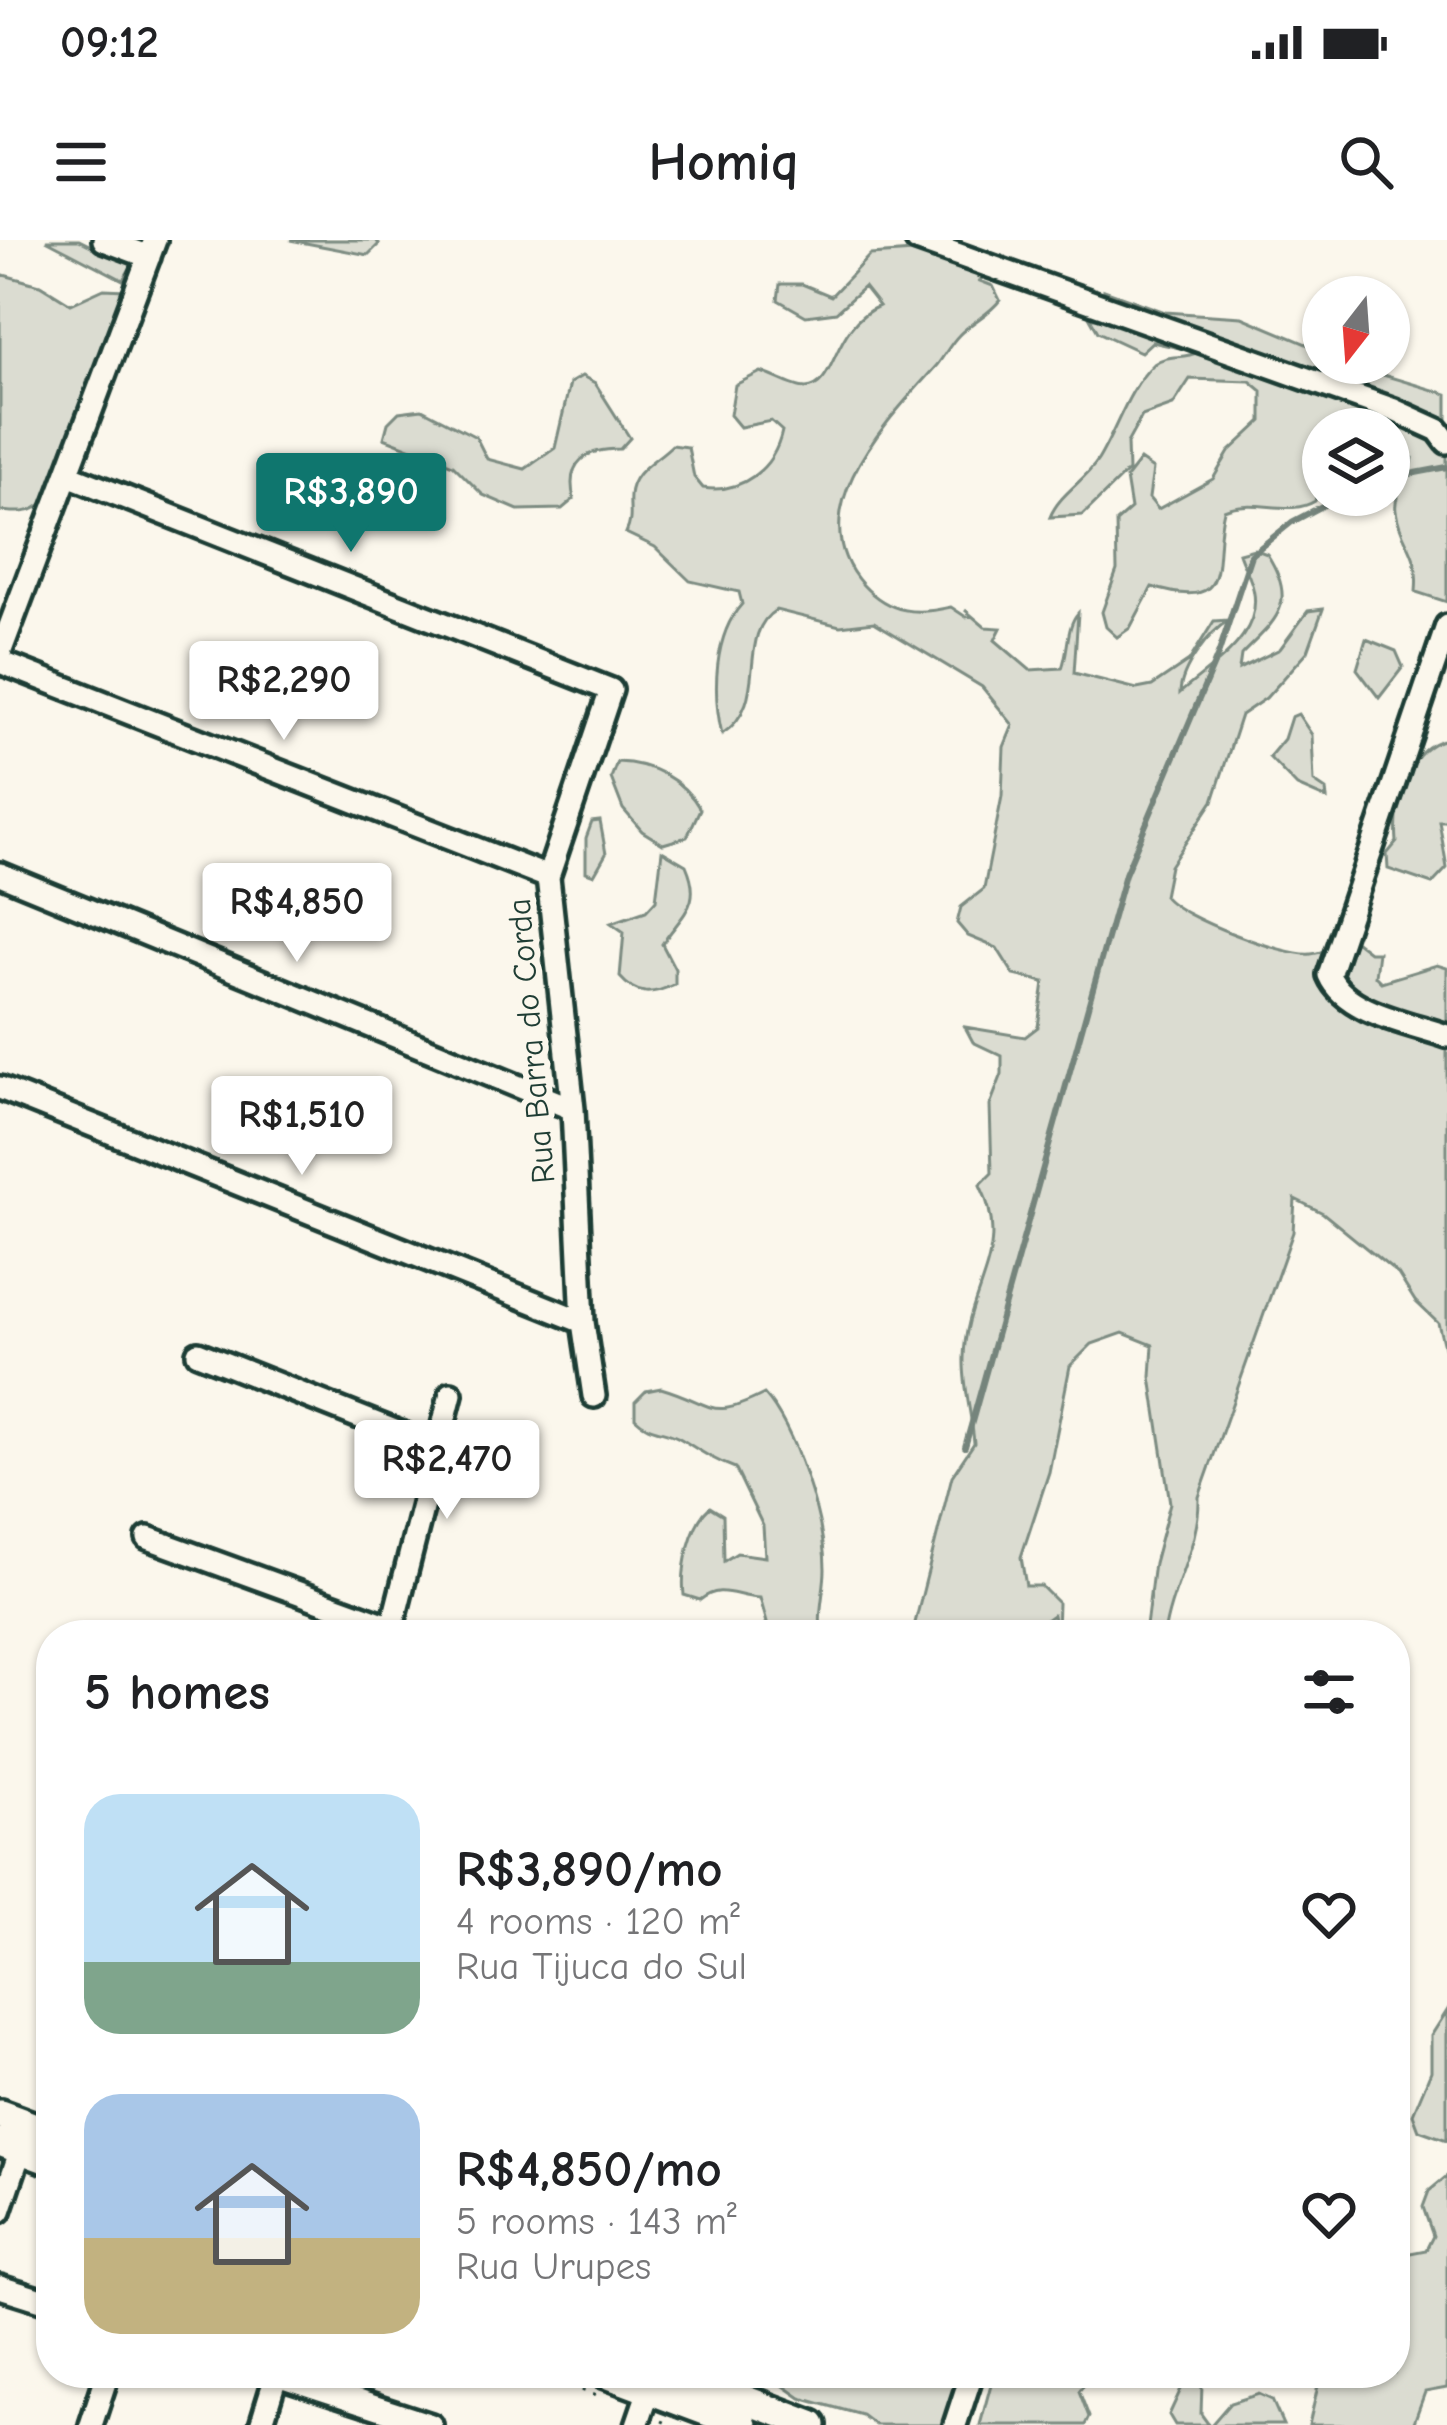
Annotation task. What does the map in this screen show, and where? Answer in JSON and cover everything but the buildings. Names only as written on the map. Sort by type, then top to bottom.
[{"type":"main road","points":[[0,2114],[36,2127]]},
{"type":"main road","points":[[644,2388],[743,2425]]},
{"type":"main road","points":[[715,2388],[812,2425]]},
{"type":"street","points":[[104,240],[152,248],[0,658],[548,877]]},
{"type":"street","points":[[917,240],[1394,410],[1438,430],[1447,442]]},
{"type":"street","name":"Rua Barra do Corda","points":[[68,475],[611,690],[548,877],[573,1109],[583,1322],[594,1396]]},
{"type":"street","points":[[1447,626],[1329,975],[1336,992],[1353,1002],[1447,1036]]},
{"type":"street","points":[[0,874],[573,1109]]},
{"type":"street","points":[[0,1088],[583,1322]]},
{"type":"street","points":[[198,1353],[435,1447]]},
{"type":"street","points":[[394,1620],[451,1394]]},
{"type":"street","points":[[148,1538],[362,1620]]},
{"type":"street","points":[[0,2211],[10,2146]]},
{"type":"street","points":[[0,2287],[36,2298]]},
{"type":"street","points":[[91,2425],[103,2388]]},
{"type":"street","points":[[261,2425],[271,2388]]},
{"type":"street","points":[[319,2388],[431,2424]]},
{"type":"street","points":[[955,2425],[967,2388]]},
{"type":"street","points":[[637,2425],[649,2390]]},
{"type":"shaded area","points":[[46,240],[79,240],[113,257],[123,240],[147,240],[123,280]]},
{"type":"shaded area","points":[[290,240],[376,240],[379,244],[368,255]]},
{"type":"shaded area","points":[[916,240],[950,240],[955,252],[986,253],[989,268],[980,281],[993,286],[1000,300],[956,338],[857,468],[844,498],[840,527],[845,557],[863,585],[894,607],[927,611],[951,607],[972,616],[965,610],[985,627],[1001,628],[995,640],[1030,670],[1062,668],[1078,613],[1074,673],[1137,689],[1152,686],[1189,661],[1214,621],[1229,620],[1197,652],[1180,693],[1235,646],[1253,616],[1255,598],[1239,553],[1254,549],[1267,554],[1282,587],[1282,600],[1272,622],[1241,655],[1239,669],[1280,649],[1308,611],[1323,609],[1308,651],[1266,698],[1241,715],[1213,801],[1170,866],[1164,896],[1211,924],[1280,949],[1311,954],[1356,942],[1369,952],[1378,952],[1375,976],[1381,982],[1437,965],[1447,968],[1447,1359],[1438,1323],[1415,1301],[1398,1274],[1323,1213],[1295,1199],[1293,1232],[1199,1497],[1195,1533],[1168,1620],[1147,1620],[1154,1563],[1170,1503],[1151,1377],[1153,1345],[1123,1333],[1092,1344],[1070,1366],[1049,1472],[1021,1557],[1026,1586],[1041,1586],[1058,1603],[1057,1620],[1053,1615],[1044,1620],[916,1620],[952,1476],[974,1443],[965,1379],[966,1334],[992,1231],[980,1185],[992,1173],[990,1105],[1002,1074],[1002,1056],[973,1042],[965,1027],[1025,1037],[1038,1027],[1044,982],[1014,975],[997,948],[968,936],[957,923],[961,907],[984,889],[1002,796],[1004,747],[1013,725],[982,687],[874,622],[840,626],[776,610],[757,636],[745,705],[737,721],[722,734],[718,665],[726,631],[742,604],[739,592],[690,581],[655,547],[626,533],[631,487],[645,467],[672,445],[688,447],[694,477],[703,488],[730,487],[754,476],[772,457],[782,431],[771,421],[740,427],[730,415],[735,385],[761,372],[801,387],[816,385],[852,327],[879,306],[864,287],[836,312],[806,316],[778,300],[780,284],[802,284],[831,296],[870,255],[913,252]]},
{"type":"shaded area","points":[[0,274],[40,285],[71,304],[104,289],[125,290],[66,463],[44,502],[24,512],[0,511]]},
{"type":"shaded area","points":[[1104,290],[1165,312],[1242,317],[1302,342],[1302,384],[1410,383],[1447,394],[1447,602],[1416,592],[1413,556],[1398,523],[1397,516],[1410,516],[1410,408],[1302,408],[1302,506],[1247,505],[1224,510],[1218,564],[1209,588],[1179,593],[1152,587],[1130,628],[1117,637],[1106,627],[1102,612],[1117,570],[1116,522],[1131,509],[1126,478],[1140,460],[1153,469],[1149,498],[1158,509],[1213,479],[1229,452],[1262,421],[1262,391],[1250,381],[1190,379],[1173,405],[1142,416],[1127,443],[1128,471],[1083,515],[1050,517],[1098,460],[1145,374],[1159,361],[1198,352],[1152,342],[1141,352],[1098,332],[1090,318],[1105,318]]},
{"type":"shaded area","points":[[582,376],[595,383],[630,438],[620,449],[598,451],[581,460],[573,475],[574,499],[562,509],[518,510],[483,495],[453,465],[384,438],[388,423],[399,412],[422,409],[476,437],[487,459],[525,469],[555,448],[570,383]]},
{"type":"shaded area","points":[[1366,639],[1396,651],[1403,667],[1379,698],[1357,669]]},
{"type":"shaded area","points":[[1298,714],[1312,735],[1314,782],[1326,790],[1327,799],[1297,786],[1269,757],[1284,739],[1291,717]]},
{"type":"shaded area","points":[[1447,739],[1447,821],[1439,821],[1447,868],[1432,884],[1388,869],[1387,854],[1397,842],[1401,796],[1412,766],[1421,753]]},
{"type":"shaded area","points":[[617,762],[654,769],[685,789],[700,809],[687,837],[663,844],[642,831],[623,809],[611,778]]},
{"type":"shaded area","points":[[600,821],[606,854],[594,875],[586,872],[586,838],[592,822]]},
{"type":"shaded area","points":[[662,851],[686,865],[691,899],[662,944],[675,969],[675,984],[646,992],[620,977],[624,932],[611,923],[646,911],[656,900]]},
{"type":"shaded area","points":[[661,1388],[721,1409],[764,1394],[776,1409],[797,1452],[820,1527],[825,1569],[820,1620],[766,1620],[760,1598],[722,1592],[700,1600],[684,1595],[688,1548],[710,1507],[723,1515],[724,1561],[737,1553],[765,1557],[763,1526],[735,1468],[635,1418],[635,1402],[646,1391]]},
{"type":"shaded area","points":[[1447,2011],[1447,2140],[1419,2130],[1413,2114],[1431,2071],[1431,2036]]},
{"type":"shaded area","points":[[1447,2176],[1447,2388],[1425,2392],[1413,2425],[1309,2425],[1318,2388],[1410,2388],[1410,2253],[1426,2250],[1433,2236],[1423,2207],[1429,2191]]},
{"type":"shaded area","points":[[787,2388],[968,2388],[953,2425],[875,2425],[862,2415],[801,2398]]},
{"type":"shaded area","points":[[990,2388],[1081,2388],[1089,2417],[1085,2425],[980,2425]]},
{"type":"shaded area","points":[[1181,2388],[1202,2388],[1201,2414],[1209,2425],[1175,2425],[1169,2415]]},
{"type":"shaded area","points":[[1259,2394],[1272,2400],[1283,2425],[1211,2425],[1230,2403]]},
{"type":"waterway","points":[[1410,474],[1447,467]]},
{"type":"waterway","points":[[965,1447],[1125,874],[1219,652],[1251,555],[1303,516]]}]
